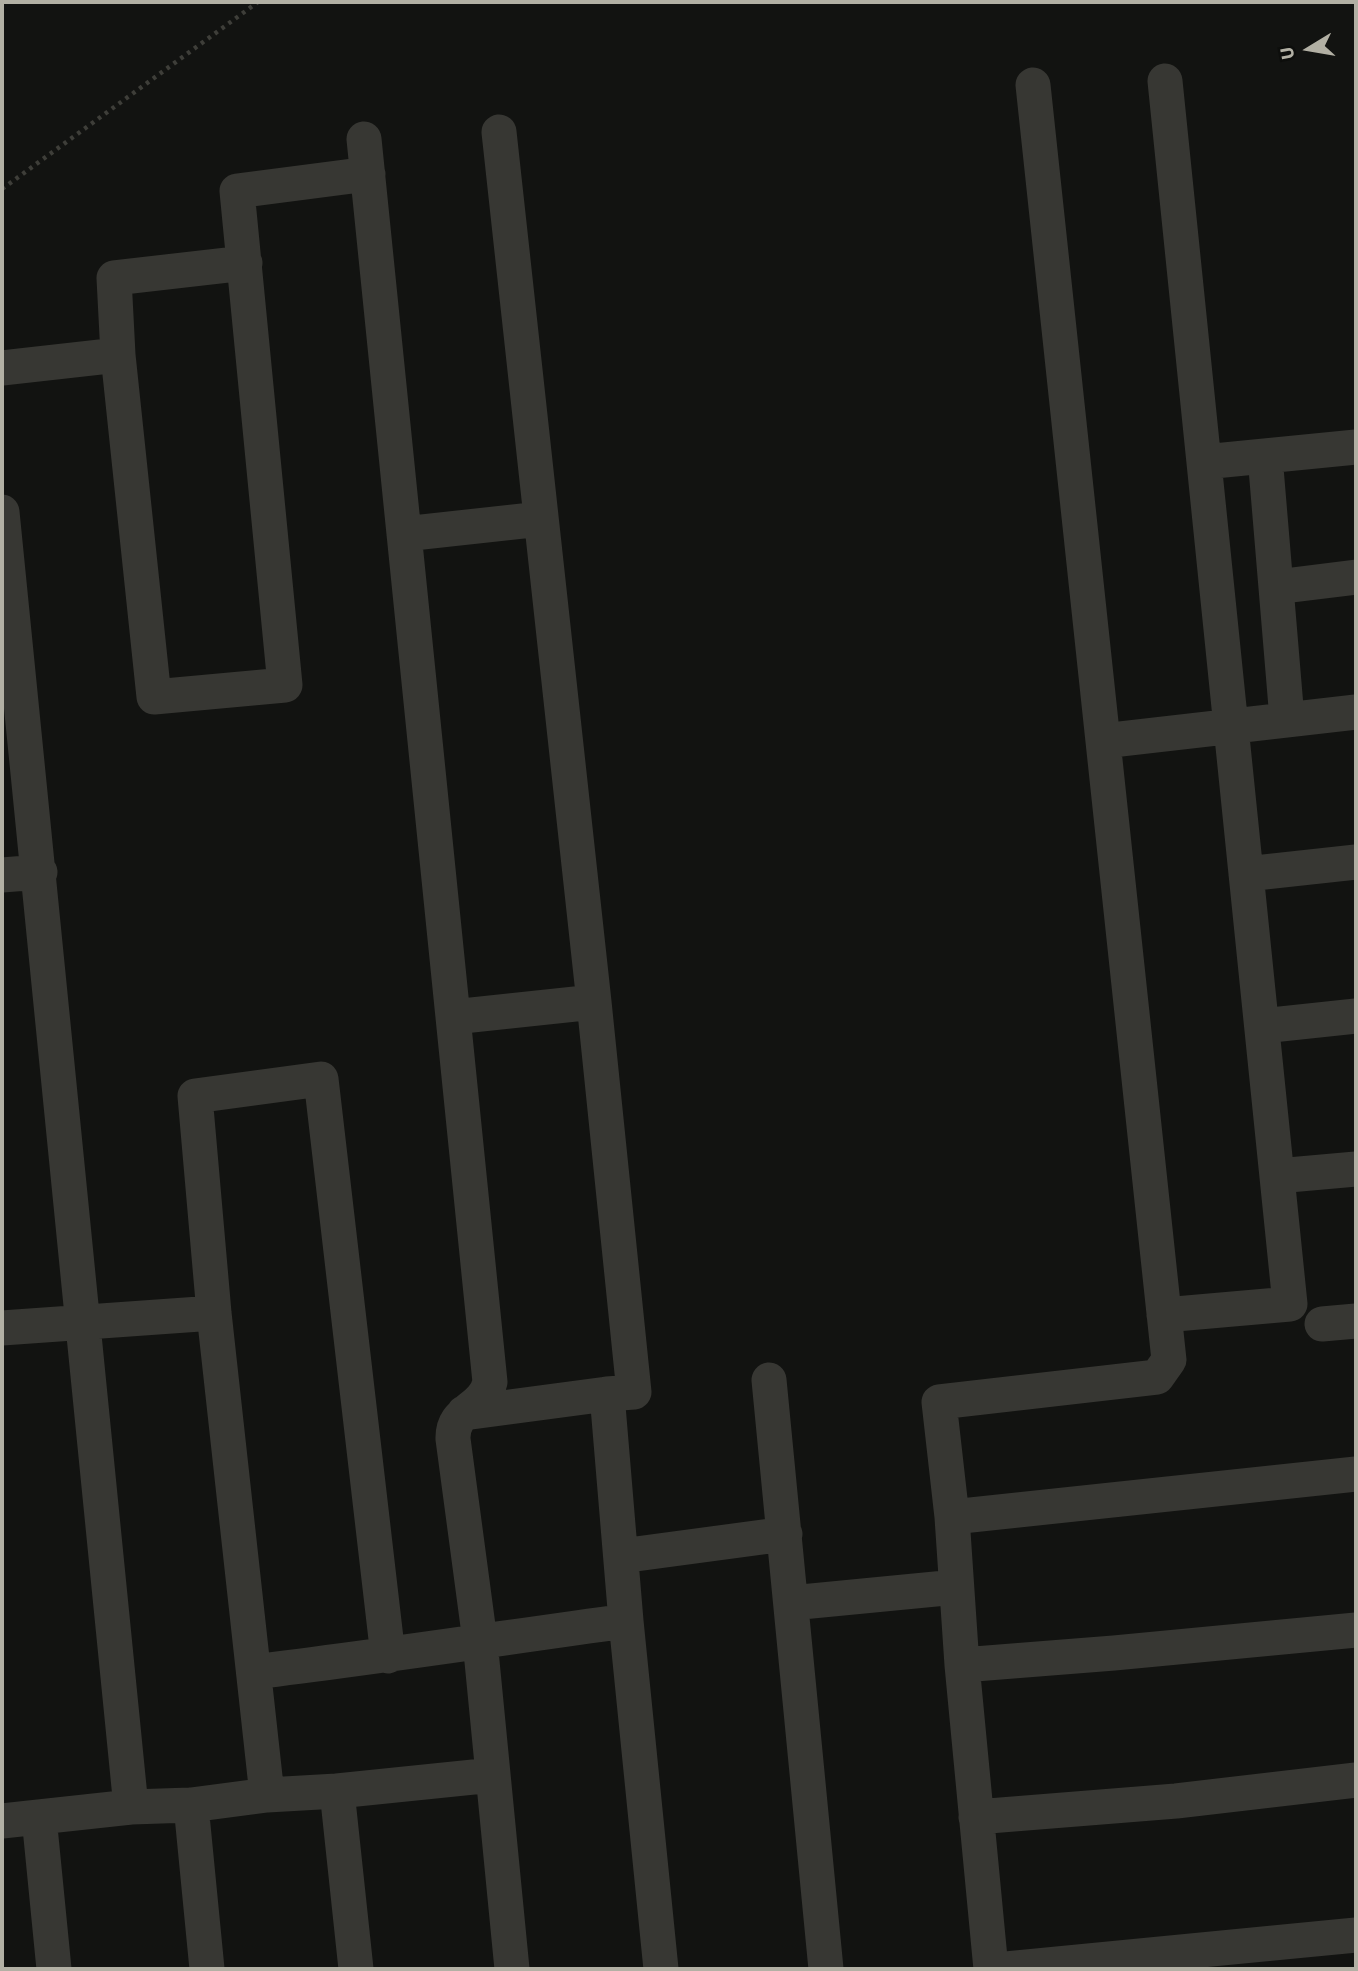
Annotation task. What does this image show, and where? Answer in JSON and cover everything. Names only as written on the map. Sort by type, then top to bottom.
[{"type":"street","points":[[1164,1315],[1290,1304],[1165,81]]},
{"type":"street","points":[[991,1969],[962,1665],[952,1517],[939,1402],[1157,1377],[1169,1360],[1033,85]]},
{"type":"street","points":[[464,1413],[634,1392],[499,132]]},
{"type":"street","points":[[365,139],[490,1382],[483,1399],[457,1418],[453,1439],[480,1640],[512,1969]]},
{"type":"street","points":[[245,263],[114,278],[118,355],[154,697],[285,685],[245,263],[237,191],[369,174]]},
{"type":"street","points":[[2,368],[118,355]]},
{"type":"street","points":[[1204,461],[1356,446]]},
{"type":"street","points":[[1265,456],[1287,719]]},
{"type":"street","points":[[2,512],[40,872],[131,1807]]},
{"type":"street","points":[[404,534],[541,519]]},
{"type":"street","points":[[1276,587],[1356,578]]},
{"type":"street","points":[[1103,741],[1356,712]]},
{"type":"street","points":[[1246,874],[1356,862]]},
{"type":"street","points":[[2,875],[40,872]]},
{"type":"street","points":[[453,1017],[594,1002]]},
{"type":"street","points":[[1262,1026],[1356,1016]]},
{"type":"street","points":[[267,1794],[214,1313],[195,1096],[321,1079],[388,1656]]},
{"type":"street","points":[[1277,1176],[1356,1169]]},
{"type":"street","points":[[2,1328],[214,1313]]},
{"type":"street","points":[[1322,1324],[1356,1321]]},
{"type":"street","points":[[769,1380],[826,1969]]},
{"type":"street","points":[[607,1394],[626,1621],[661,1969]]},
{"type":"street","points":[[952,1517],[1356,1474]]},
{"type":"street","points":[[621,1556],[785,1534]]},
{"type":"street","points":[[791,1604],[956,1587]]},
{"type":"street","points":[[254,1672],[388,1656],[480,1640],[626,1621]]},
{"type":"street","points":[[962,1665],[1356,1630]]},
{"type":"street","points":[[54,1969],[12,1813],[191,1805],[267,1794],[337,1791],[493,1775]]},
{"type":"street","points":[[976,1817],[1176,1801],[1356,1780]]},
{"type":"street","points":[[337,1791],[356,1969]]},
{"type":"street","points":[[191,1805],[207,1969]]},
{"type":"street","points":[[1006,1969],[1356,1935]]},
{"type":"path","points":[[2,189],[258,2]]}]
